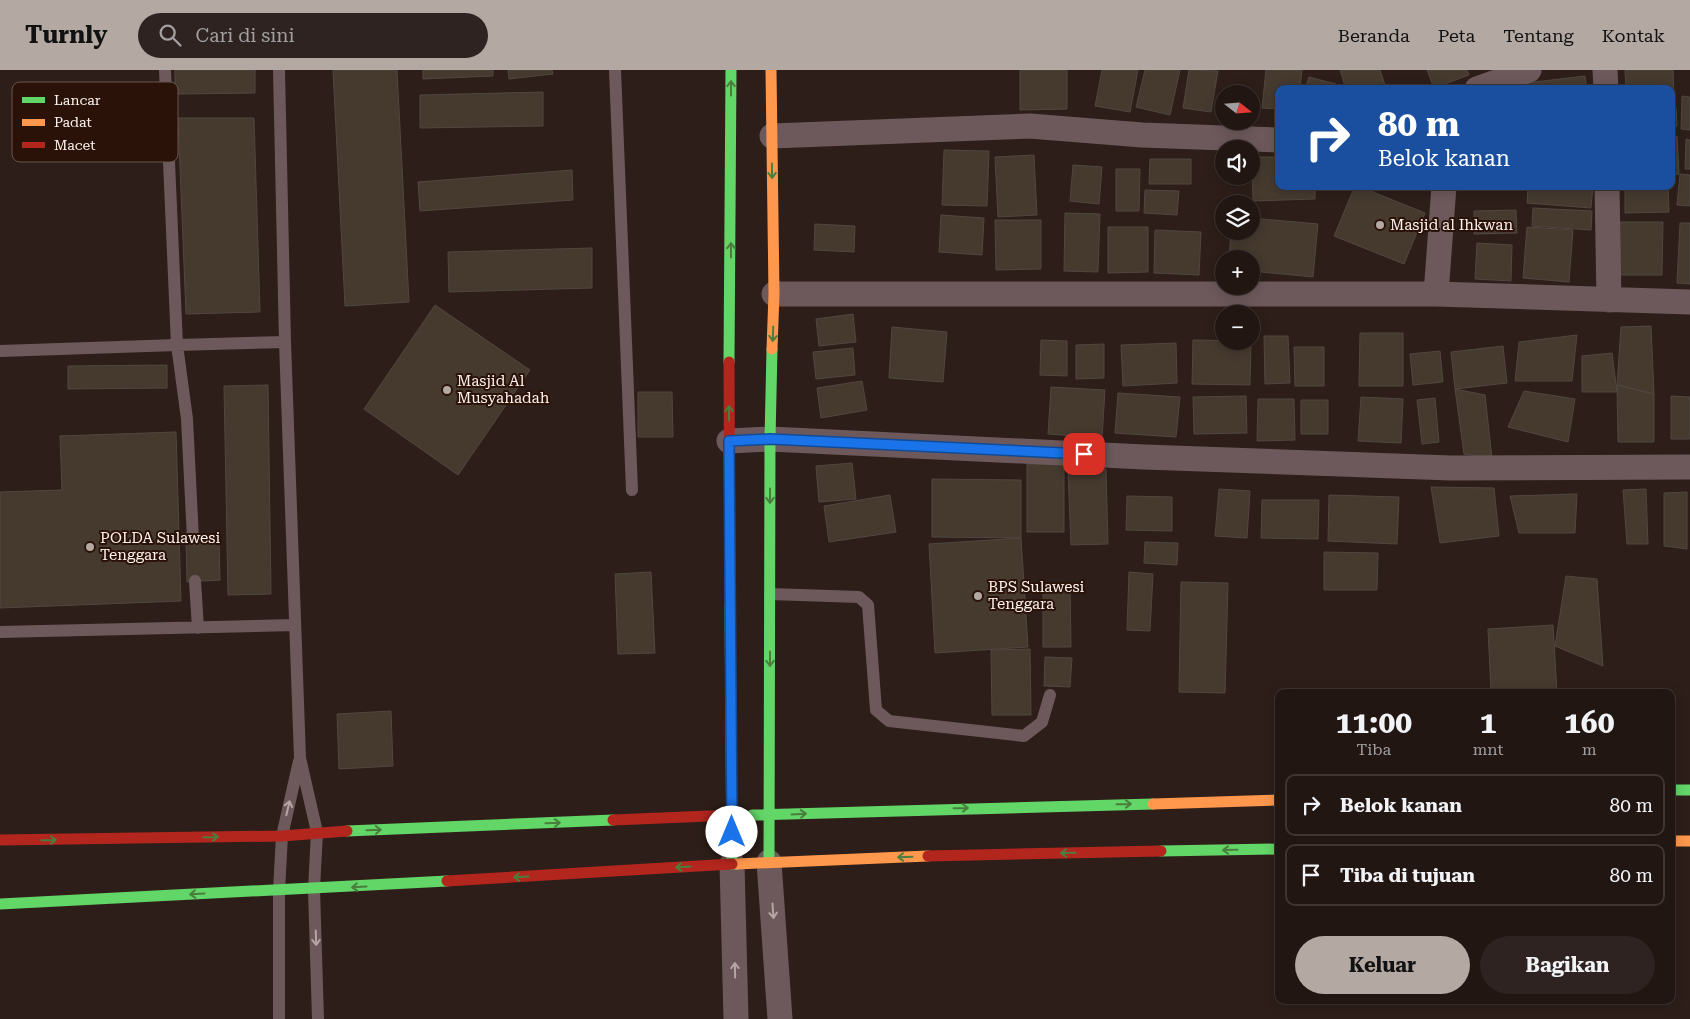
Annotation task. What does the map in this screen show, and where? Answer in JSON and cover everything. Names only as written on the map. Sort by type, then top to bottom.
[{"type":"main road","points":[[731,70],[729,441],[732,864]]},
{"type":"main road","points":[[769,862],[770,439],[774,294],[771,70]]},
{"type":"main road","points":[[1675,790],[1690,790]]},
{"type":"main road","points":[[0,840],[282,836],[317,832],[733,815],[1275,800]]},
{"type":"main road","points":[[1675,841],[1690,841]]},
{"type":"main road","points":[[0,904],[279,890],[314,890],[769,862],[930,856],[1275,849]]},
{"type":"street","points":[[1488,85],[1529,70]]},
{"type":"street","points":[[1605,70],[1606,85]]},
{"type":"street","points":[[772,136],[1030,126],[1142,135],[1275,140]]},
{"type":"street","points":[[1436,294],[1444,190]]},
{"type":"street","points":[[1607,190],[1609,300]]},
{"type":"street","points":[[774,294],[1436,294],[1690,302]]},
{"type":"street","points":[[729,441],[770,439],[1144,457],[1451,468],[1690,466]]},
{"type":"street","points":[[769,862],[780,1019]]},
{"type":"street","points":[[732,864],[736,1019]]},
{"type":"lane","points":[[279,70],[285,342],[300,758],[317,832],[314,890],[318,1019]]},
{"type":"lane","points":[[615,70],[632,490]]},
{"type":"lane","points":[[170,162],[177,345],[186,419],[193,539]]},
{"type":"lane","points":[[0,351],[285,342]]},
{"type":"lane","points":[[195,581],[198,628]]},
{"type":"lane","points":[[770,594],[859,598],[868,604],[876,710],[889,721],[1024,736],[1042,722],[1050,695]]},
{"type":"lane","points":[[0,632],[295,626]]},
{"type":"lane","points":[[279,1019],[279,890],[282,836],[300,758]]},
{"type":"building","points":[[175,70],[255,70],[255,93],[178,94],[178,82],[175,82]]},
{"type":"building","points":[[333,70],[397,70],[409,302],[345,306]]},
{"type":"building","points":[[423,70],[493,70],[493,76],[423,79]]},
{"type":"building","points":[[508,70],[552,70],[553,74],[509,79]]},
{"type":"building","points":[[1020,70],[1067,70],[1067,109],[1020,110]]},
{"type":"building","points":[[1102,70],[1138,70],[1130,112],[1095,106]]},
{"type":"building","points":[[1145,70],[1180,70],[1170,115],[1136,107]]},
{"type":"building","points":[[1189,70],[1218,71],[1211,112],[1183,108]]},
{"type":"building","points":[[1266,70],[1302,70],[1300,85],[1275,85],[1275,109],[1262,108]]},
{"type":"building","points":[[1340,70],[1380,70],[1385,85],[1345,85]]},
{"type":"building","points":[[1427,70],[1467,70],[1469,75],[1442,85],[1433,85]]},
{"type":"building","points":[[1625,70],[1673,70],[1674,85],[1626,85]]},
{"type":"building","points":[[1585,76],[1586,85],[1526,85],[1526,83]]},
{"type":"building","points":[[1309,77],[1336,84],[1336,85],[1306,85]]},
{"type":"building","points":[[543,92],[543,126],[420,128],[420,95]]},
{"type":"building","points":[[1682,96],[1690,97],[1690,130],[1681,129]]},
{"type":"building","points":[[1675,107],[1676,107],[1677,126],[1675,126]]},
{"type":"building","points":[[178,118],[254,118],[260,312],[186,314]]},
{"type":"building","points":[[1675,136],[1677,136],[1679,174],[1675,174]]},
{"type":"building","points":[[1686,139],[1690,140],[1690,169],[1685,169]]},
{"type":"building","points":[[944,150],[989,151],[987,206],[942,205]]},
{"type":"building","points":[[1034,155],[1037,215],[998,217],[995,157]]},
{"type":"building","points":[[1260,157],[1275,157],[1275,190],[1315,190],[1315,199],[1260,201],[1260,195],[1253,195],[1253,185],[1260,185]]},
{"type":"building","points":[[1150,159],[1191,159],[1191,184],[1149,184]]},
{"type":"building","points":[[1073,165],[1102,167],[1099,204],[1070,201]]},
{"type":"building","points":[[1116,169],[1140,169],[1139,211],[1116,211]]},
{"type":"building","points":[[572,170],[573,200],[420,211],[418,182]]},
{"type":"building","points":[[1680,174],[1690,175],[1690,206],[1677,205]]},
{"type":"building","points":[[1145,190],[1179,191],[1177,215],[1144,213]]},
{"type":"building","name":"Masjid al Ihkwan","points":[[1353,190],[1368,190],[1425,213],[1404,264],[1334,236]]},
{"type":"building","points":[[1528,190],[1593,190],[1591,208],[1527,203]]},
{"type":"building","points":[[1625,190],[1668,190],[1669,212],[1625,213]]},
{"type":"building","points":[[1533,208],[1592,211],[1591,230],[1532,226]]},
{"type":"building","points":[[1516,210],[1517,233],[1474,234],[1474,211]]},
{"type":"building","points":[[1065,213],[1100,214],[1098,272],[1064,271]]},
{"type":"building","points":[[941,215],[984,218],[982,255],[939,252]]},
{"type":"building","points":[[1260,219],[1318,224],[1313,277],[1260,272],[1260,250],[1230,250],[1230,240],[1260,240]]},
{"type":"building","points":[[995,220],[1041,220],[1041,269],[996,270]]},
{"type":"building","points":[[1616,222],[1663,222],[1662,275],[1616,275]]},
{"type":"building","points":[[1680,223],[1690,223],[1690,284],[1677,283]]},
{"type":"building","points":[[815,224],[855,226],[854,252],[814,250]]},
{"type":"building","points":[[1108,227],[1148,227],[1148,272],[1108,273]]},
{"type":"building","points":[[1527,227],[1573,230],[1569,282],[1523,278]]},
{"type":"building","points":[[1155,230],[1201,232],[1199,275],[1154,273]]},
{"type":"building","points":[[1477,243],[1512,245],[1511,281],[1475,279]]},
{"type":"building","points":[[592,248],[592,288],[449,292],[448,252]]},
{"type":"building","name":"Masjid Al Musyahadah","points":[[435,305],[530,370],[458,475],[364,409]]},
{"type":"building","points":[[853,314],[856,342],[819,346],[816,319]]},
{"type":"building","points":[[1651,326],[1654,394],[1617,385],[1621,327]]},
{"type":"building","points":[[892,327],[947,332],[943,382],[889,378]]},
{"type":"building","points":[[1360,333],[1403,333],[1403,386],[1359,386]]},
{"type":"building","points":[[1577,335],[1572,381],[1515,381],[1519,342]]},
{"type":"building","points":[[1264,336],[1288,336],[1290,383],[1265,384]]},
{"type":"building","points":[[1041,340],[1067,341],[1067,376],[1040,375]]},
{"type":"building","points":[[1193,340],[1215,340],[1215,350],[1251,350],[1250,385],[1192,384]]},
{"type":"building","points":[[1176,343],[1177,383],[1123,386],[1121,345]]},
{"type":"building","points":[[1104,344],[1104,378],[1076,379],[1076,345]]},
{"type":"building","points":[[1503,346],[1507,383],[1455,389],[1451,352]]},
{"type":"building","points":[[1294,347],[1324,347],[1324,386],[1295,386]]},
{"type":"building","points":[[853,348],[855,375],[816,379],[813,352]]},
{"type":"building","points":[[1440,351],[1443,382],[1413,385],[1410,354]]},
{"type":"building","points":[[1612,353],[1617,392],[1582,392],[1582,356]]},
{"type":"building","points":[[167,365],[167,388],[68,389],[68,366]]},
{"type":"building","points":[[862,381],[867,410],[821,418],[817,388]]},
{"type":"building","points":[[268,385],[271,594],[228,595],[224,386]]},
{"type":"building","points":[[1617,385],[1654,394],[1654,442],[1618,442]]},
{"type":"building","points":[[1051,387],[1105,390],[1102,438],[1048,434]]},
{"type":"building","points":[[1455,389],[1485,395],[1492,458],[1464,454]]},
{"type":"building","points":[[1524,391],[1575,399],[1568,442],[1508,427]]},
{"type":"building","points":[[638,392],[672,392],[673,437],[638,437]]},
{"type":"building","points":[[1118,393],[1180,397],[1176,437],[1115,433]]},
{"type":"building","points":[[1246,396],[1247,433],[1194,434],[1193,397]]},
{"type":"building","points":[[1671,396],[1690,397],[1690,439],[1671,439]]},
{"type":"building","points":[[1361,397],[1403,399],[1401,443],[1358,441]]},
{"type":"building","points":[[1435,398],[1439,442],[1422,444],[1417,400]]},
{"type":"building","points":[[1258,399],[1294,399],[1295,440],[1257,441]]},
{"type":"building","points":[[1301,400],[1328,400],[1328,434],[1301,434]]},
{"type":"building","name":"POLDA Sulawesi Tenggara","points":[[176,432],[181,601],[0,608],[0,492],[62,490],[60,436]]},
{"type":"building","points":[[852,463],[856,499],[819,502],[816,466]]},
{"type":"building","points":[[1027,464],[1064,464],[1064,532],[1027,532]]},
{"type":"building","points":[[1106,469],[1108,544],[1071,545],[1068,470]]},
{"type":"building","points":[[932,479],[1021,480],[1021,538],[932,537]]},
{"type":"building","points":[[1431,487],[1494,488],[1499,536],[1440,543]]},
{"type":"building","points":[[1219,489],[1250,491],[1247,538],[1215,536]]},
{"type":"building","points":[[1646,489],[1648,544],[1627,544],[1623,490]]},
{"type":"building","points":[[1687,492],[1687,549],[1664,546],[1664,493]]},
{"type":"building","points":[[1577,494],[1575,533],[1519,533],[1510,496]]},
{"type":"building","points":[[890,495],[896,532],[829,542],[824,506]]},
{"type":"building","points":[[1329,495],[1399,497],[1397,544],[1328,541]]},
{"type":"building","points":[[1127,496],[1172,497],[1172,531],[1126,530]]},
{"type":"building","points":[[1262,500],[1319,500],[1318,539],[1261,538]]},
{"type":"building","points":[[219,538],[220,580],[187,582],[186,539]]},
{"type":"building","name":"BPS Sulawesi Tenggara","points":[[1021,538],[1028,647],[935,653],[929,544]]},
{"type":"building","points":[[1145,542],[1178,543],[1177,565],[1144,563]]},
{"type":"building","points":[[1324,552],[1378,553],[1377,590],[1324,590]]},
{"type":"building","points":[[651,572],[655,653],[618,654],[615,574]]},
{"type":"building","points":[[1129,572],[1153,574],[1150,631],[1127,630]]},
{"type":"building","points":[[1566,576],[1597,579],[1603,666],[1555,646]]},
{"type":"building","points":[[1181,582],[1228,583],[1225,693],[1179,692]]},
{"type":"building","points":[[1070,587],[1071,647],[1043,647],[1043,588]]},
{"type":"building","points":[[1553,625],[1557,689],[1491,689],[1488,629]]},
{"type":"building","points":[[1030,649],[1031,715],[992,715],[991,650]]},
{"type":"building","points":[[1045,657],[1072,658],[1070,687],[1044,686]]},
{"type":"building","points":[[391,711],[393,766],[339,769],[337,714]]},
{"type":"traffic: fast","points":[[729,362],[731,70]]},
{"type":"traffic: fast","points":[[769,862],[772,349]]},
{"type":"traffic: fast","points":[[730,604],[732,864],[737,864]]},
{"type":"traffic: fast","points":[[1675,790],[1690,790]]},
{"type":"traffic: fast","points":[[752,815],[1153,804]]},
{"type":"traffic: fast","points":[[347,831],[613,820]]},
{"type":"traffic: fast","points":[[1161,851],[1275,849]]},
{"type":"traffic: fast","points":[[0,904],[447,881]]},
{"type":"traffic: slow","points":[[771,70],[774,294],[772,349]]},
{"type":"traffic: slow","points":[[1153,804],[1275,800]]},
{"type":"traffic: slow","points":[[1675,841],[1690,841]]},
{"type":"traffic: slow","points":[[737,864],[928,856]]},
{"type":"traffic: jam","points":[[729,362],[730,604]]},
{"type":"traffic: jam","points":[[613,820],[733,815]]},
{"type":"traffic: jam","points":[[0,840],[282,836],[347,831]]},
{"type":"traffic: jam","points":[[928,856],[1161,851]]},
{"type":"traffic: jam","points":[[447,881],[732,864]]},
{"type":"place","name":"Masjid al Ihkwan","points":[[1380,225]]},
{"type":"place","name":"Masjid Al Musyahadah","points":[[447,390]]},
{"type":"place","name":"POLDA Sulawesi Tenggara","points":[[90,547]]},
{"type":"place","name":"BPS Sulawesi Tenggara","points":[[978,596]]},
{"type":"route","points":[[732,832],[729,441],[770,439],[1084,454]]}]
